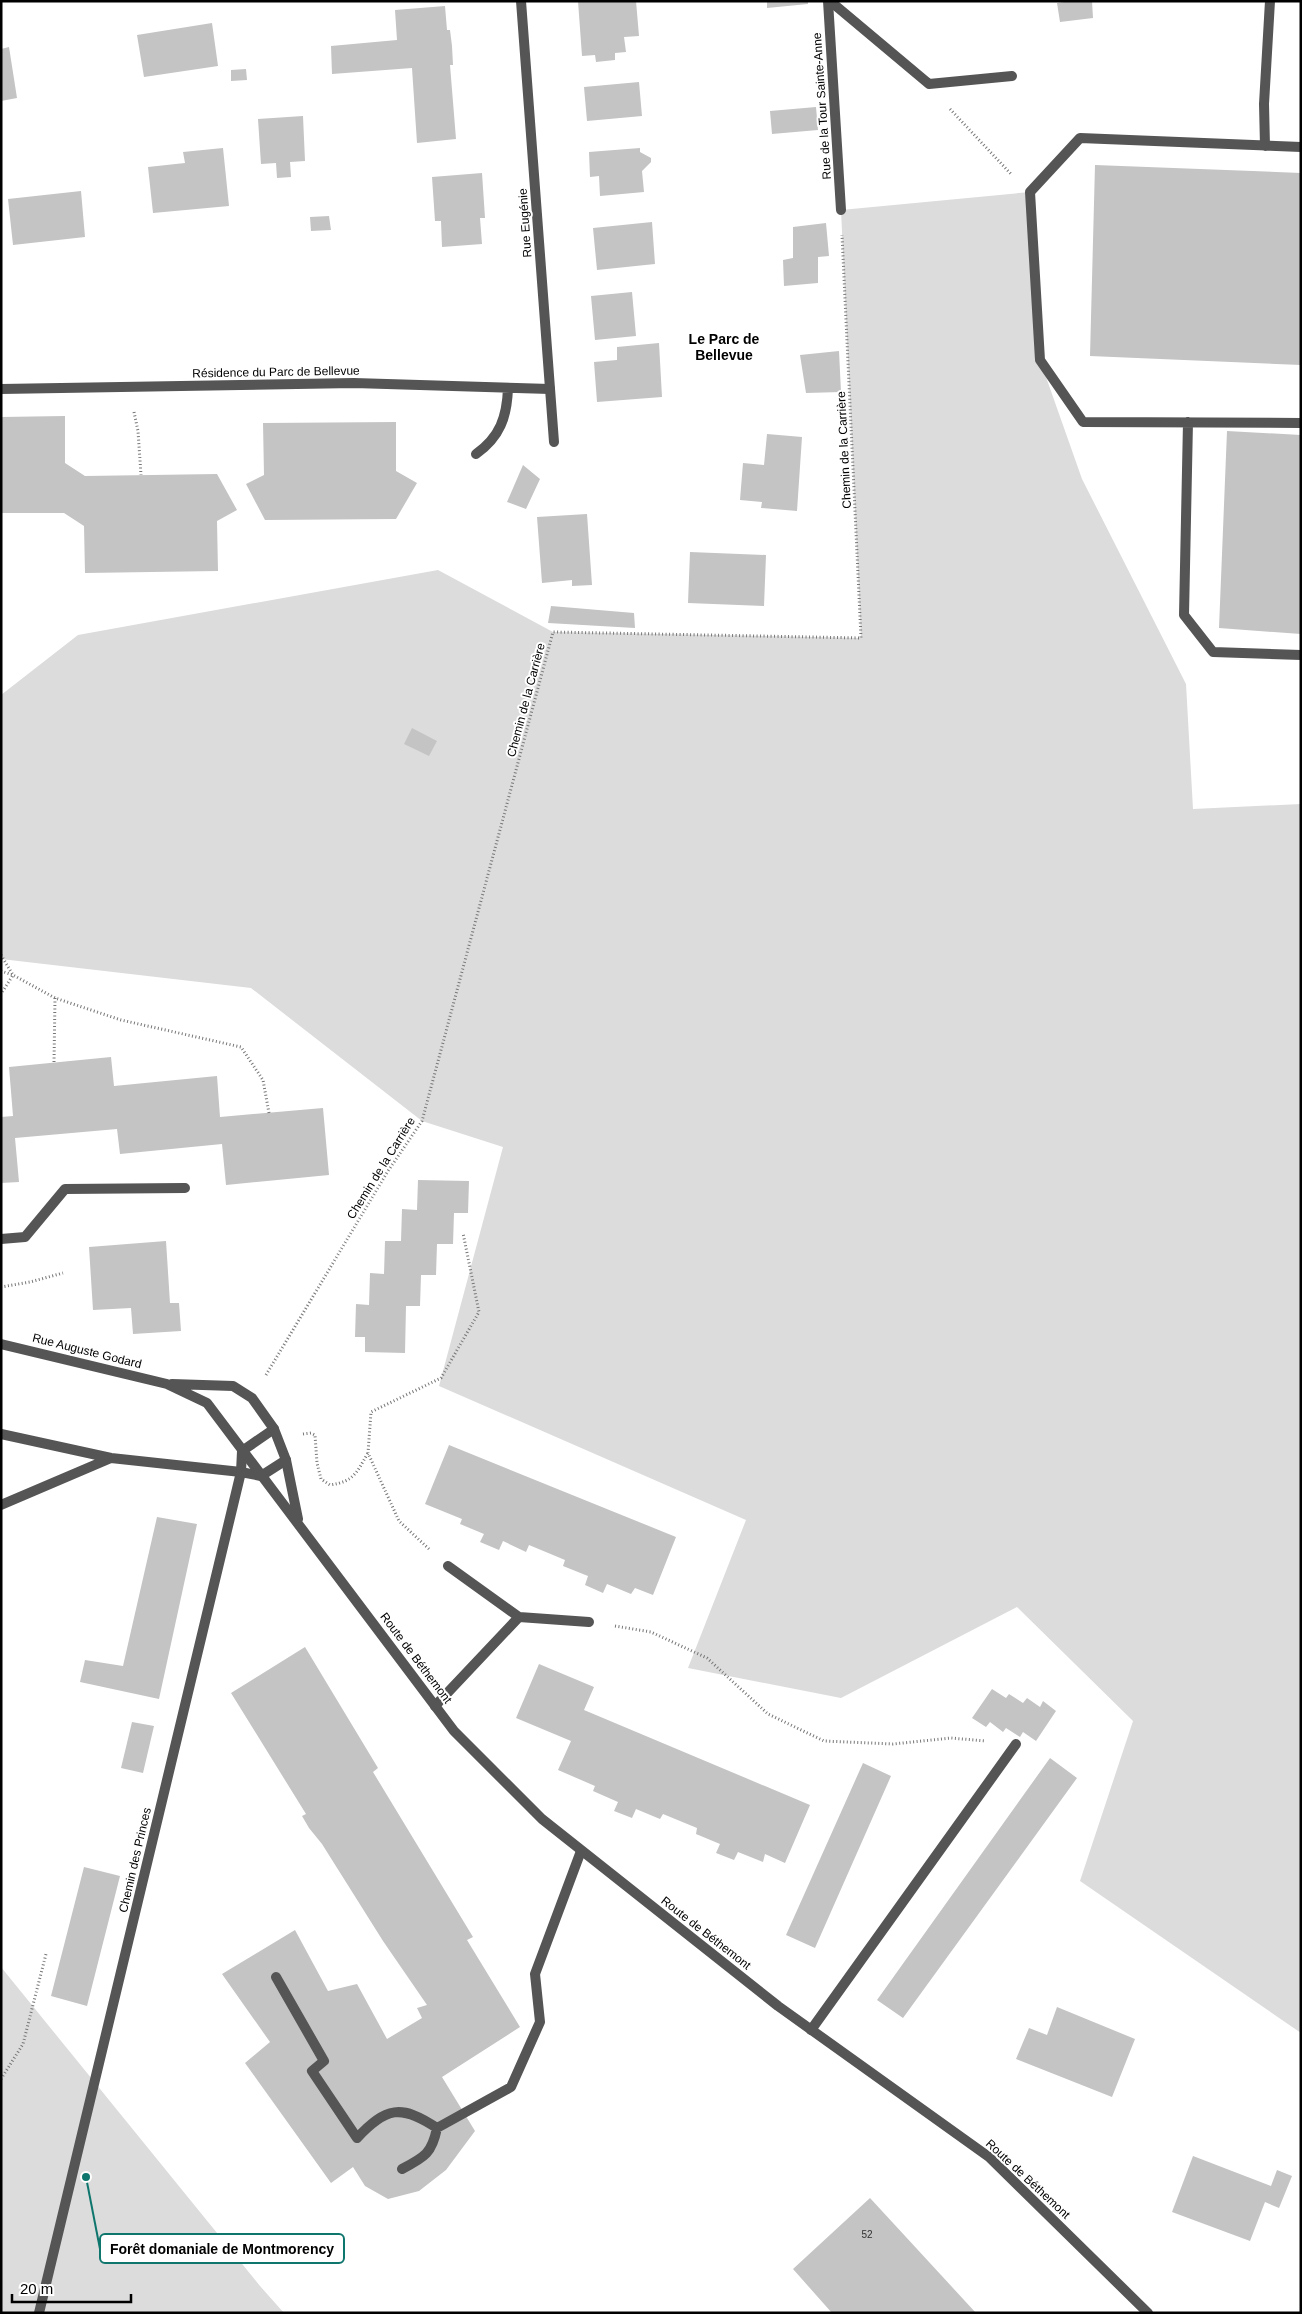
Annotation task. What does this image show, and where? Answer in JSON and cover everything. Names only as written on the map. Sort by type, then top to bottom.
[{"type":"street","name":"Rue Eugénie","points":[[521,1],[554,442]]},
{"type":"street","points":[[829,1],[929,84],[1012,76]]},
{"type":"street","name":"Rue de la Tour Sainte-Anne","points":[[829,1],[841,210]]},
{"type":"street","points":[[1265,146],[1264,104],[1270,1]]},
{"type":"street","points":[[1301,147],[1080,138],[1030,192],[1040,360],[1083,422],[1301,423]]},
{"type":"street","name":"Résidence du Parc de Bellevue","points":[[1,389],[354,383],[550,389]]},
{"type":"street","points":[[476,454],[490,444],[500,427],[507,408],[508,388]]},
{"type":"street","points":[[1188,422],[1184,615],[1213,652],[1301,655]]},
{"type":"street","points":[[1,1239],[26,1237],[65,1189],[185,1188]]},
{"type":"street","name":"Rue Auguste Godard","points":[[1,1344],[166,1384]]},
{"type":"street","points":[[166,1384],[233,1386],[252,1398],[274,1429],[286,1460],[299,1523]]},
{"type":"street","name":"Route de Béthemont","points":[[166,1384],[207,1403],[242,1452],[299,1523],[454,1731],[542,1819],[778,2006],[989,2157],[1148,2313]]},
{"type":"street","points":[[242,1452],[274,1429]]},
{"type":"street","points":[[1,1434],[111,1458],[241,1472],[261,1476],[286,1460]]},
{"type":"street","name":"Chemin des Princes","points":[[39,2313],[241,1472],[242,1452]]},
{"type":"street","points":[[1,1505],[111,1458]]},
{"type":"street","points":[[448,1566],[519,1617],[589,1622]]},
{"type":"street","points":[[435,1706],[519,1617]]},
{"type":"street","points":[[811,2030],[1016,1744]]},
{"type":"street","points":[[402,2169],[418,2161],[434,2146],[438,2128],[511,2087],[540,2022],[535,1974],[581,1850]]},
{"type":"street","points":[[276,1977],[324,2061],[312,2071],[357,2138],[381,2116],[396,2111],[422,2118],[438,2128]]},
{"type":"path","points":[[929,84],[956,116],[1030,192]]},
{"type":"path","name":"Chemin de la Carrière","points":[[272,1366],[388,1171],[422,1121],[553,632],[861,638],[841,210]]},
{"type":"path","points":[[128,386],[138,431],[141,475]]},
{"type":"path","points":[[1,955],[13,975]]},
{"type":"path","points":[[1,971],[13,975],[55,998],[121,1020],[241,1047],[263,1080],[269,1113]]},
{"type":"path","points":[[1,994],[13,975]]},
{"type":"path","points":[[54,1062],[55,998]]},
{"type":"path","points":[[279,1442],[311,1433],[315,1435],[317,1464],[321,1478],[330,1485],[343,1483],[354,1477],[368,1453],[371,1412],[441,1378],[479,1312],[463,1233]]},
{"type":"path","points":[[1,1287],[30,1282],[63,1273]]},
{"type":"path","points":[[368,1453],[399,1521],[448,1566]]},
{"type":"path","points":[[589,1622],[651,1632],[707,1658],[768,1714],[824,1741],[893,1744],[951,1738],[1016,1744]]},
{"type":"path","points":[[1,2079],[23,2044],[46,1954]]},
{"type":"shaded area","points":[[1030,192],[1040,360],[1082,479],[1186,684],[1193,809],[1301,804],[1301,2033],[1080,1881],[1133,1721],[1017,1607],[841,1698],[688,1668],[746,1520],[439,1386],[503,1147],[422,1121],[251,988],[1,959],[1,695],[78,635],[438,570],[553,632],[861,638],[841,210]]},
{"type":"shaded area","points":[[1,1967],[260,2286],[284,2313],[1,2313]]},
{"type":"building","points":[[578,1],[636,1],[639,36],[624,37],[626,52],[615,53],[615,60],[596,62],[595,55],[582,56]]},
{"type":"building","points":[[767,1],[808,1],[808,4],[767,8]]},
{"type":"building","points":[[1092,1],[1093,18],[1060,22],[1057,3]]},
{"type":"building","points":[[445,6],[447,30],[450,30],[452,46],[453,65],[450,65],[456,139],[417,143],[412,68],[332,74],[331,46],[397,40],[395,10]]},
{"type":"building","points":[[212,23],[218,66],[144,77],[137,35]]},
{"type":"building","points":[[9,47],[17,98],[1,101],[1,49]]},
{"type":"building","points":[[246,69],[247,80],[231,81],[231,70]]},
{"type":"building","points":[[639,82],[642,116],[587,121],[584,87]]},
{"type":"building","points":[[816,107],[818,130],[772,134],[770,111]]},
{"type":"building","points":[[303,116],[305,161],[290,162],[291,177],[277,178],[276,163],[261,164],[258,119]]},
{"type":"building","points":[[223,148],[229,206],[153,213],[148,167],[185,163],[183,152]]},
{"type":"building","points":[[640,148],[640,152],[651,158],[651,162],[642,171],[644,192],[600,196],[599,176],[590,177],[589,152]]},
{"type":"building","points":[[1095,165],[1301,173],[1301,365],[1090,356]]},
{"type":"building","points":[[482,173],[485,218],[480,218],[482,244],[442,247],[441,221],[435,221],[432,177]]},
{"type":"building","points":[[81,191],[85,237],[13,245],[8,199]]},
{"type":"building","points":[[329,216],[331,230],[311,231],[310,217]]},
{"type":"building","points":[[652,222],[655,264],[597,270],[593,228]]},
{"type":"building","points":[[826,223],[829,256],[818,257],[818,283],[784,286],[783,260],[793,258],[793,227]]},
{"type":"building","points":[[632,292],[636,336],[595,340],[591,296]]},
{"type":"building","points":[[659,343],[662,397],[597,402],[594,362],[617,360],[617,347]]},
{"type":"building","points":[[839,351],[841,392],[806,393],[800,355]]},
{"type":"building","points":[[65,416],[65,463],[85,476],[217,474],[237,510],[217,521],[218,571],[85,573],[84,526],[64,513],[1,513],[1,417]]},
{"type":"building","points":[[396,422],[396,471],[417,483],[396,519],[265,520],[246,484],[264,475],[263,423]]},
{"type":"building","points":[[1227,431],[1301,435],[1301,634],[1219,628]]},
{"type":"building","points":[[767,434],[802,437],[797,511],[761,508],[762,502],[740,500],[743,463],[764,465]]},
{"type":"building","points":[[523,465],[540,479],[526,509],[507,502]]},
{"type":"building","points":[[587,514],[592,585],[572,586],[572,580],[542,583],[537,517]]},
{"type":"building","points":[[690,552],[766,555],[764,606],[688,603]]},
{"type":"building","points":[[551,606],[634,613],[635,628],[548,623]]},
{"type":"building","points":[[412,728],[437,741],[429,756],[404,744]]},
{"type":"building","points":[[111,1057],[114,1086],[217,1076],[220,1117],[323,1108],[329,1175],[226,1185],[222,1144],[120,1154],[117,1129],[15,1138],[19,1182],[1,1183],[1,1117],[13,1116],[9,1067]]},
{"type":"building","points":[[418,1180],[469,1181],[468,1213],[454,1213],[453,1244],[437,1244],[436,1275],[421,1275],[420,1306],[406,1306],[405,1353],[365,1352],[365,1337],[355,1337],[356,1304],[369,1305],[370,1273],[384,1274],[385,1241],[401,1241],[402,1209],[417,1210]]},
{"type":"building","points":[[166,1241],[170,1303],[179,1303],[181,1331],[133,1334],[131,1308],[93,1310],[89,1247]]},
{"type":"building","points":[[449,1445],[676,1537],[653,1595],[635,1588],[631,1594],[607,1584],[603,1593],[585,1585],[588,1576],[563,1566],[565,1560],[529,1545],[526,1552],[503,1541],[499,1550],[480,1542],[484,1534],[460,1524],[462,1519],[425,1504]]},
{"type":"building","points":[[157,1517],[197,1524],[159,1699],[80,1682],[85,1660],[123,1666]]},
{"type":"building","points":[[305,1647],[378,1768],[373,1772],[473,1937],[467,1940],[520,2027],[442,2077],[475,2131],[446,2170],[419,2191],[388,2199],[365,2186],[353,2167],[331,2183],[245,2063],[270,2042],[222,1974],[295,1930],[328,1991],[357,1984],[387,2039],[422,2018],[417,2008],[427,2005],[383,1941],[322,1844],[309,1828],[302,1816],[306,1814],[231,1693]]},
{"type":"building","points":[[539,1664],[594,1687],[584,1710],[810,1805],[785,1863],[765,1854],[763,1862],[738,1852],[734,1860],[716,1853],[720,1844],[696,1834],[697,1828],[663,1814],[660,1819],[636,1809],[632,1818],[614,1811],[618,1802],[593,1791],[595,1786],[558,1770],[571,1741],[516,1718]]},
{"type":"building","points":[[992,1689],[1006,1698],[1009,1694],[1023,1703],[1027,1698],[1040,1707],[1043,1701],[1056,1711],[1036,1741],[1023,1732],[1020,1737],[1006,1728],[1003,1732],[990,1722],[986,1727],[972,1718]]},
{"type":"building","points":[[132,1722],[154,1726],[143,1773],[121,1768]]},
{"type":"building","points":[[1050,1758],[1077,1778],[903,2018],[877,2000]]},
{"type":"building","points":[[863,1763],[891,1776],[815,1948],[786,1935]]},
{"type":"building","points":[[84,1867],[120,1876],[87,2006],[51,1996]]},
{"type":"building","points":[[1057,2007],[1135,2039],[1112,2097],[1016,2059],[1029,2028],[1047,2035]]},
{"type":"building","points":[[1193,2156],[1271,2186],[1277,2170],[1292,2176],[1279,2208],[1265,2202],[1250,2241],[1172,2212]]},
{"type":"building","points":[[870,2198],[976,2313],[832,2313],[793,2269]]},
{"type":"place","name":"Forêt domaniale de Montmorency","points":[[86,2177]]},
{"type":"district","name":"Le Parc de Bellevue","points":[[724,348]]}]
